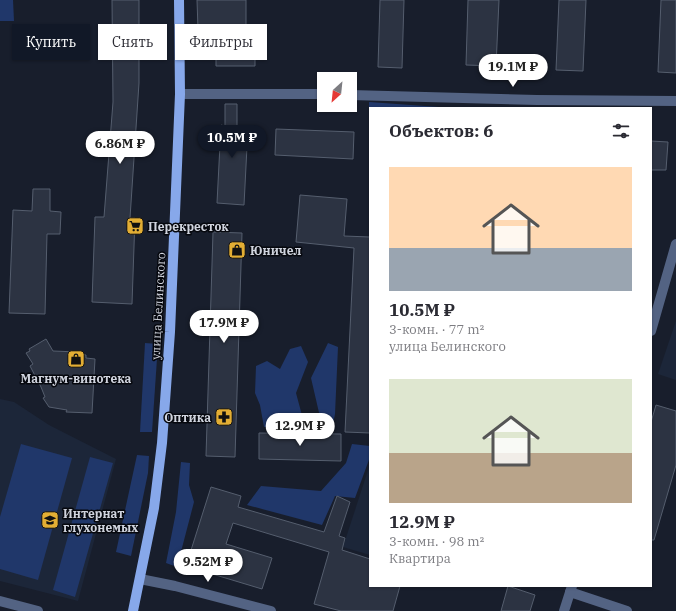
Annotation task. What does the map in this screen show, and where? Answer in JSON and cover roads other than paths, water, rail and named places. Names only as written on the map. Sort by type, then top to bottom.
[{"type":"main road","name":"улица Белинского","points":[[133,611],[154,508],[162,444],[172,310],[180,94],[179,0]]},
{"type":"street","points":[[180,94],[317,94]]},
{"type":"street","points":[[357,94],[537,100],[676,102]]},
{"type":"street","points":[[652,328],[676,244]]},
{"type":"street","points":[[140,579],[175,586],[271,611]]},
{"type":"street","points":[[564,611],[571,589],[627,611]]},
{"type":"street","points":[[0,601],[38,611]]},
{"type":"place","name":"Перекресток","points":[[135,226]]},
{"type":"place","name":"Юничел","points":[[237,250]]},
{"type":"place","name":"Магнум-винотека","points":[[76,359]]},
{"type":"place","name":"Оптика","points":[[224,417]]},
{"type":"place","name":"Интернат глухонемых","points":[[50,520]]}]
